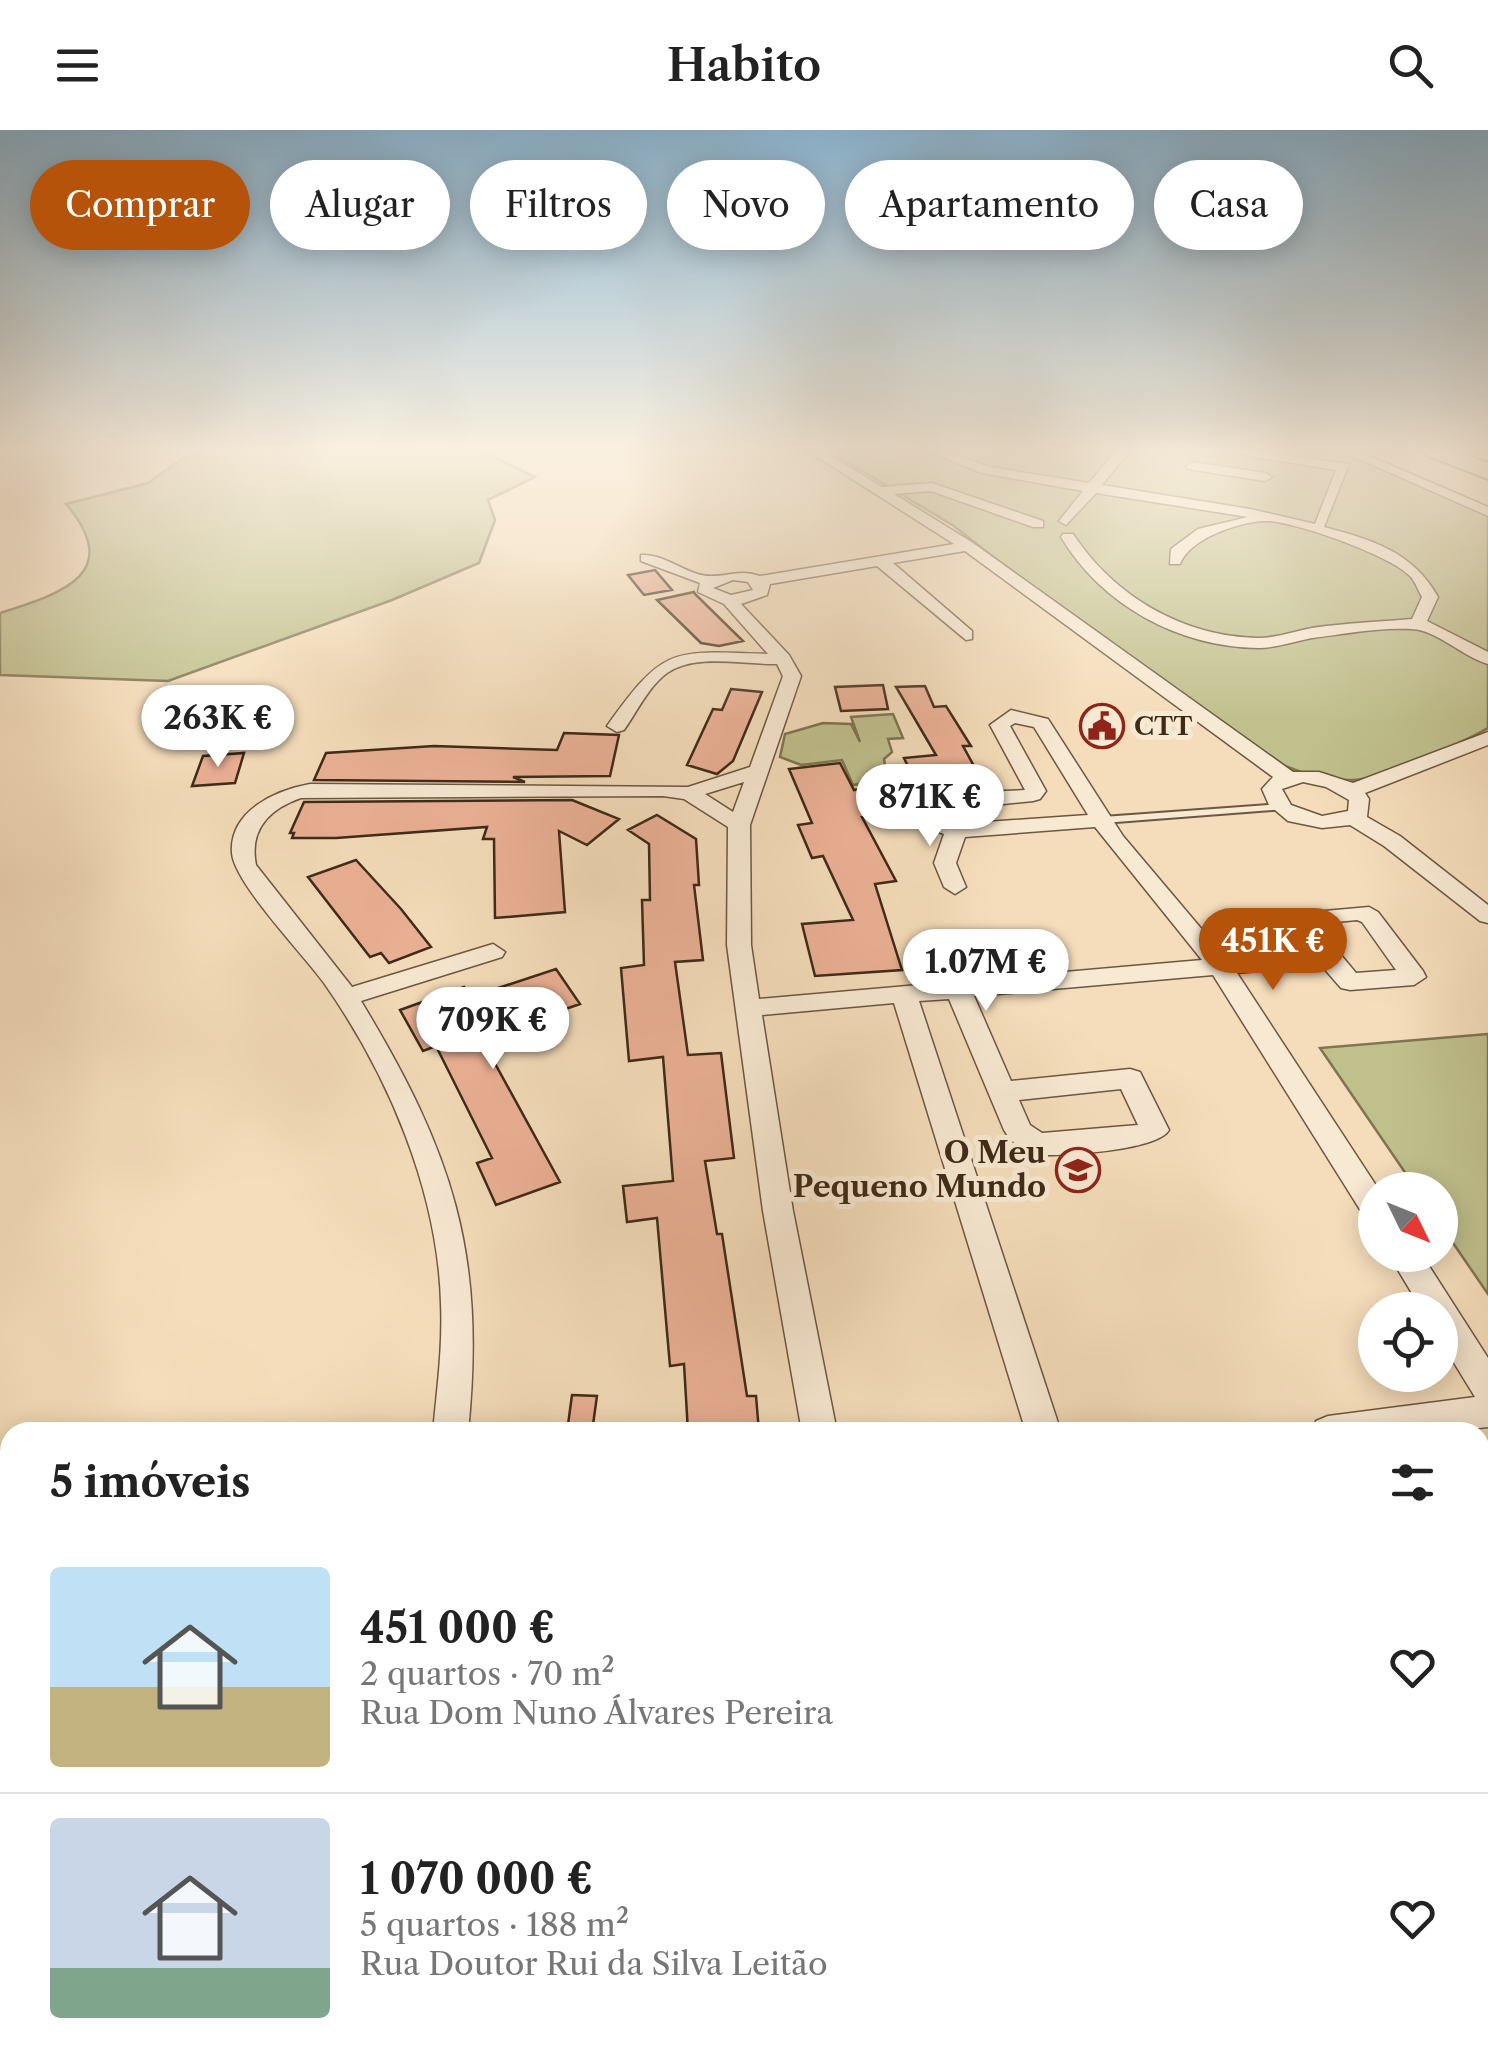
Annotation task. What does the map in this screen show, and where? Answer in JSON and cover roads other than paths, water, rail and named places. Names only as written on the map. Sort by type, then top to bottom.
[{"type":"street","points":[[961,541],[1288,778],[1320,778],[1352,791],[1361,808],[1354,818]]},
{"type":"street","points":[[1074,541],[1086,566],[1121,598],[1165,622],[1212,638],[1261,643],[1314,633],[1418,623],[1444,610]]},
{"type":"street","points":[[1175,561],[1176,552],[1187,541]]},
{"type":"street","points":[[1389,541],[1411,549]]},
{"type":"street","points":[[817,1422],[778,1210],[738,930],[739,825],[792,680],[782,660],[729,600],[707,592],[705,584],[733,575],[758,580],[968,546]]},
{"type":"street","points":[[646,558],[709,581]]},
{"type":"street","points":[[881,561],[966,635]]},
{"type":"street","points":[[729,600],[762,592],[758,580]]},
{"type":"street","points":[[1418,623],[1488,659]]},
{"type":"street","points":[[617,726],[654,676],[667,666],[689,659],[782,660]]},
{"type":"street","points":[[1103,820],[956,831],[938,824],[934,818],[936,809],[951,802],[1033,795],[1036,792],[999,728],[1006,718],[1030,718],[1045,727],[1103,820],[1114,840],[1246,1002],[1358,1181]]},
{"type":"street","points":[[1352,791],[1488,738]]},
{"type":"street","points":[[451,1422],[458,1321],[450,1237],[422,1148],[346,997],[245,866],[242,850],[248,830],[280,796],[310,790],[689,793],[757,772]]},
{"type":"street","points":[[1288,778],[1272,790],[1281,807],[1319,822],[1354,818],[1392,841],[1488,916]]},
{"type":"street","points":[[689,793],[739,825]]},
{"type":"street","points":[[955,888],[945,862],[956,831]]},
{"type":"street","points":[[346,997],[493,952]]},
{"type":"street","points":[[750,1008],[1326,957]]},
{"type":"street","points":[[958,988],[1018,1130],[1034,1142],[1155,1130],[1130,1080],[1002,1092]]},
{"type":"street","points":[[904,994],[1039,1422]]},
{"type":"street","points":[[1458,1340],[1488,1388]]},
{"type":"street","points":[[1408,1422],[1488,1412]]},
{"type":"lane","points":[[1103,820],[1281,807]]},
{"type":"place","name":"CTT","points":[[1102,726]]},
{"type":"place","name":"O Meu Pequeno Mundo","points":[[1078,1170]]}]
